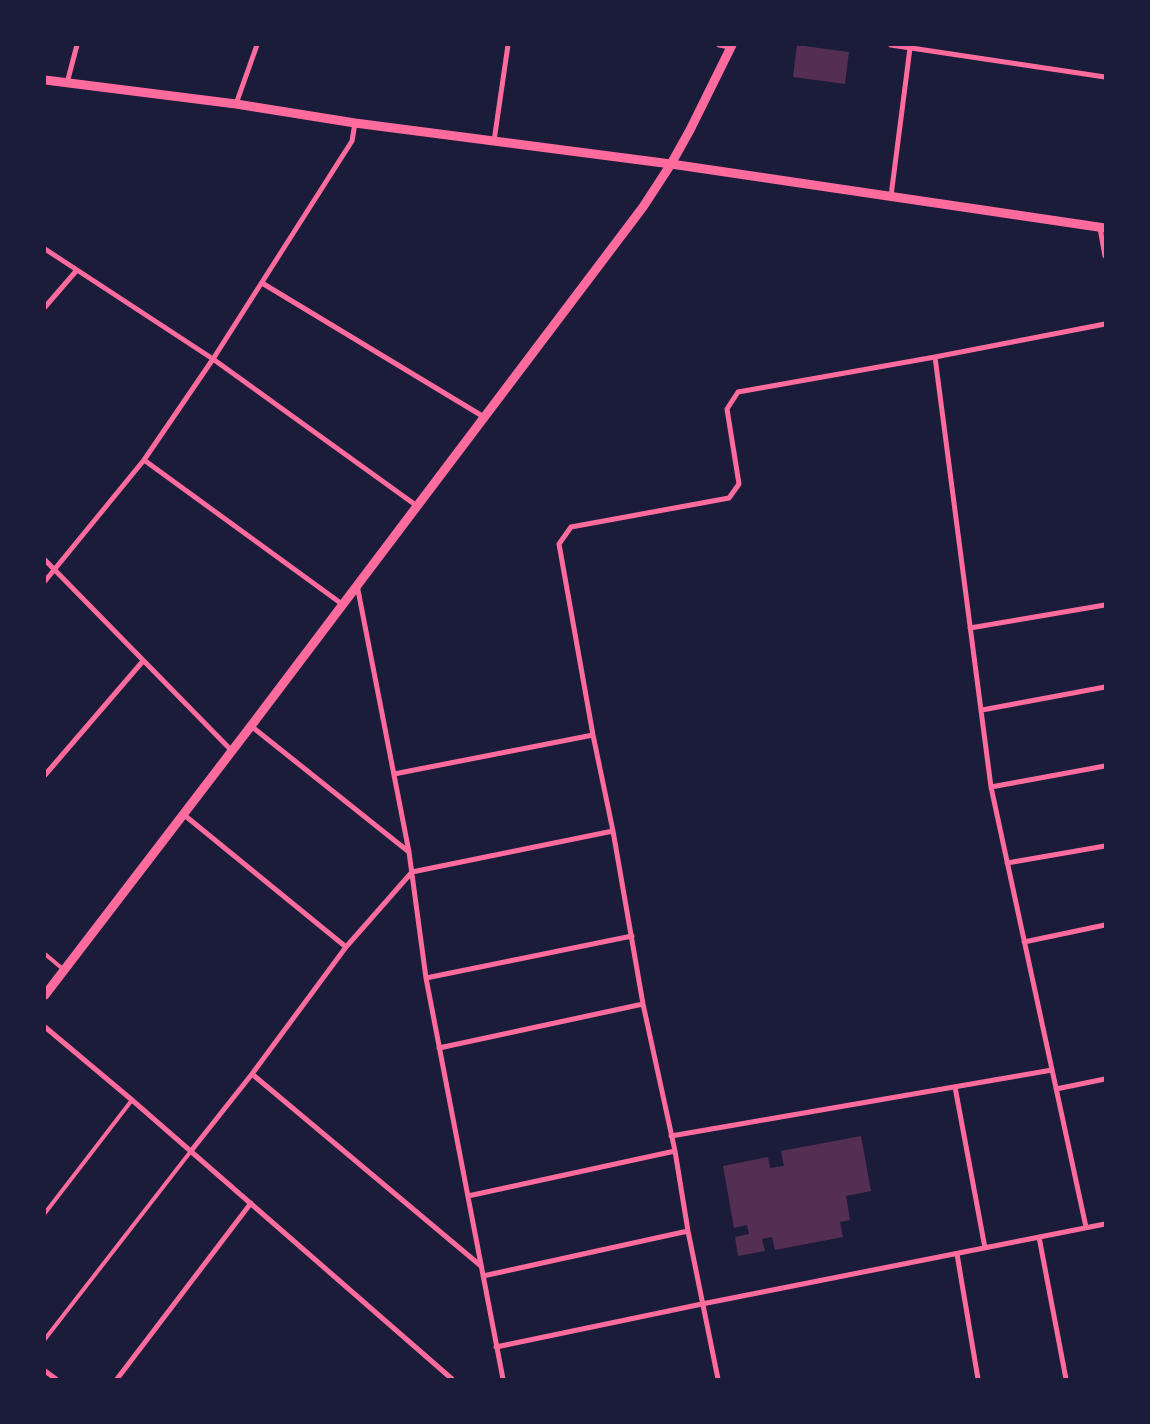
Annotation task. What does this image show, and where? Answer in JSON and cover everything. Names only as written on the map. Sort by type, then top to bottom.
[{"type":"street","points":[[67,83],[76,45]]},
{"type":"street","points":[[236,104],[256,45]]},
{"type":"street","points":[[494,141],[508,45]]},
{"type":"street","points":[[45,995],[251,726],[643,206],[671,164],[690,130],[731,46],[719,45]]},
{"type":"street","points":[[891,45],[1105,77]]},
{"type":"street","points":[[891,196],[910,48]]},
{"type":"street","points":[[45,80],[236,104],[355,123],[671,164],[1103,228],[1105,256]]},
{"type":"street","points":[[45,581],[144,460],[213,359],[352,142],[355,123]]},
{"type":"street","points":[[45,249],[213,359],[417,506]]},
{"type":"street","points":[[45,307],[78,270]]},
{"type":"street","points":[[262,283],[484,417]]},
{"type":"street","points":[[718,1379],[688,1232],[672,1136],[642,1004],[632,936],[593,735],[559,544],[571,527],[729,498],[739,484],[727,409],[738,392],[1105,324]]},
{"type":"street","points":[[935,357],[991,787],[1086,1227]]},
{"type":"street","points":[[144,460],[342,604]]},
{"type":"street","points":[[45,560],[232,751]]},
{"type":"street","points":[[357,585],[409,852],[426,978],[502,1379]]},
{"type":"street","points":[[970,628],[1105,605]]},
{"type":"street","points":[[45,775],[143,661]]},
{"type":"street","points":[[982,710],[1105,687]]},
{"type":"street","points":[[251,726],[409,852]]},
{"type":"street","points":[[394,774],[593,735]]},
{"type":"street","points":[[991,787],[1105,766]]},
{"type":"street","points":[[183,814],[346,947]]},
{"type":"street","points":[[191,1151],[252,1074],[346,947],[412,872],[613,831]]},
{"type":"street","points":[[1007,863],[1105,846]]},
{"type":"street","points":[[1024,942],[1105,925]]},
{"type":"street","points":[[426,978],[632,936]]},
{"type":"street","points":[[439,1048],[642,1004]]},
{"type":"street","points":[[45,1027],[191,1151],[452,1379]]},
{"type":"street","points":[[672,1136],[1052,1070]]},
{"type":"street","points":[[252,1074],[481,1266]]},
{"type":"street","points":[[1056,1089],[1105,1079]]},
{"type":"street","points":[[955,1087],[985,1248]]},
{"type":"street","points":[[468,1196],[674,1151]]},
{"type":"street","points":[[117,1379],[251,1203]]},
{"type":"street","points":[[496,1347],[1105,1224]]},
{"type":"street","points":[[483,1276],[688,1232]]},
{"type":"street","points":[[1039,1237],[1066,1379]]},
{"type":"street","points":[[957,1254],[978,1379]]},
{"type":"street","points":[[45,1371],[54,1378]]},
{"type":"lane","points":[[45,954],[64,970]]},
{"type":"lane","points":[[45,1213],[132,1100]]},
{"type":"lane","points":[[45,1339],[191,1151]]},
{"type":"building","points":[[797,45],[849,52],[845,84],[793,77]]},
{"type":"building","points":[[861,1136],[871,1191],[846,1196],[850,1220],[840,1222],[843,1237],[775,1250],[772,1237],[762,1239],[765,1251],[738,1256],[735,1237],[749,1234],[747,1225],[734,1228],[723,1166],[768,1157],[770,1168],[784,1166],[781,1151]]}]
